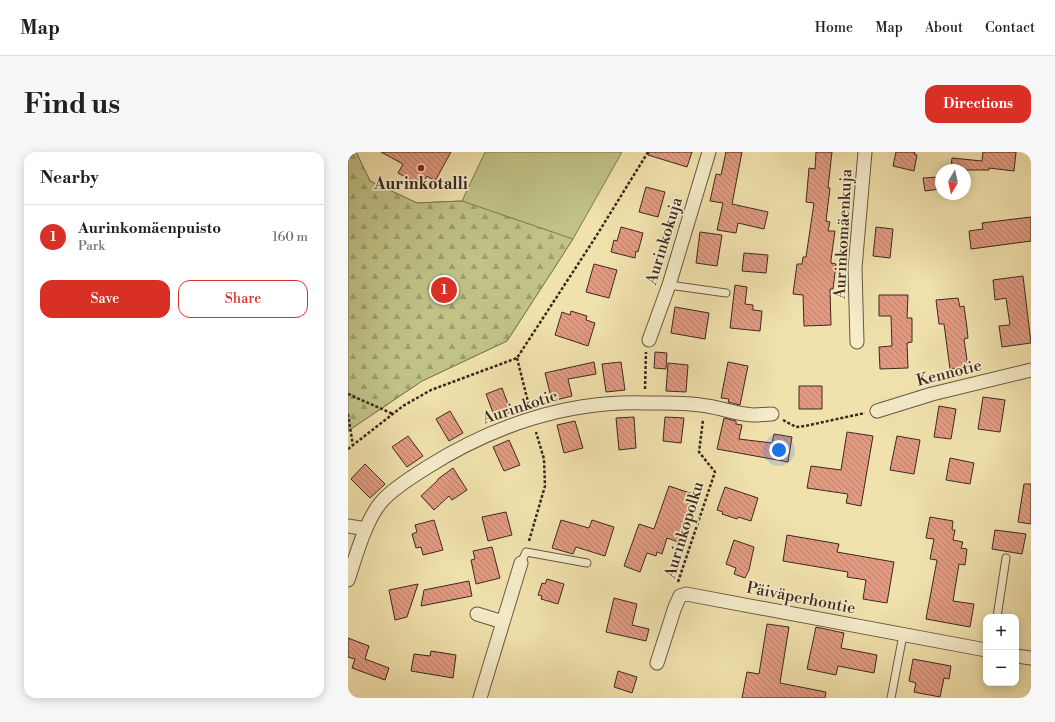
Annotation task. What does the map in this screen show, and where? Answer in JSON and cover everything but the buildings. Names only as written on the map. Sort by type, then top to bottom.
[{"type":"street","name":"Aurinkokuja","points":[[649,340],[669,285],[709,152]]},
{"type":"street","name":"Aurinkomäenkuja","points":[[857,342],[855,268],[865,152]]},
{"type":"street","name":"Kennotie","points":[[877,411],[932,394],[1031,370]]},
{"type":"street","name":"Aurinkotie","points":[[348,580],[370,518],[382,500],[438,460],[483,437],[532,418],[557,411],[585,407],[644,403],[706,405],[753,415],[772,414]]},
{"type":"street","points":[[348,526],[366,529]]},
{"type":"street","points":[[480,698],[524,558]]},
{"type":"street","name":"Päiväperhontie","points":[[680,596],[686,594],[983,649]]},
{"type":"street","points":[[657,663],[680,596]]},
{"type":"street","points":[[477,614],[504,622]]},
{"type":"street","points":[[1019,656],[1031,658]]},
{"type":"lane","points":[[669,285],[726,293]]},
{"type":"lane","points":[[524,558],[587,563]]},
{"type":"lane","points":[[997,614],[1006,558]]},
{"type":"lane","points":[[891,698],[903,635]]},
{"type":"path","points":[[348,449],[403,406],[431,390],[517,358],[595,238],[648,152]]},
{"type":"path","points":[[644,403],[645,363],[649,340]]},
{"type":"path","points":[[517,358],[544,459],[545,486],[524,558]]},
{"type":"path","points":[[348,394],[393,414]]},
{"type":"path","name":"Aurinkopolku","points":[[680,596],[678,584],[715,472],[699,452],[706,405]]},
{"type":"path","points":[[772,414],[796,427],[877,411]]},
{"type":"path","points":[[348,414],[353,446]]},
{"type":"green space","points":[[348,152],[356,152],[370,181],[417,203],[462,201],[485,152],[622,152],[573,239],[507,341],[422,381],[348,431]]},
{"type":"green space","points":[[348,152],[356,152],[370,181],[417,203],[462,201],[573,239],[507,341],[422,381],[348,431]]},
{"type":"place","name":"Aurinkotalli","points":[[421,168]]},
{"type":"place","name":"Aurinkomäenpuisto","points":[[444,290]]}]
